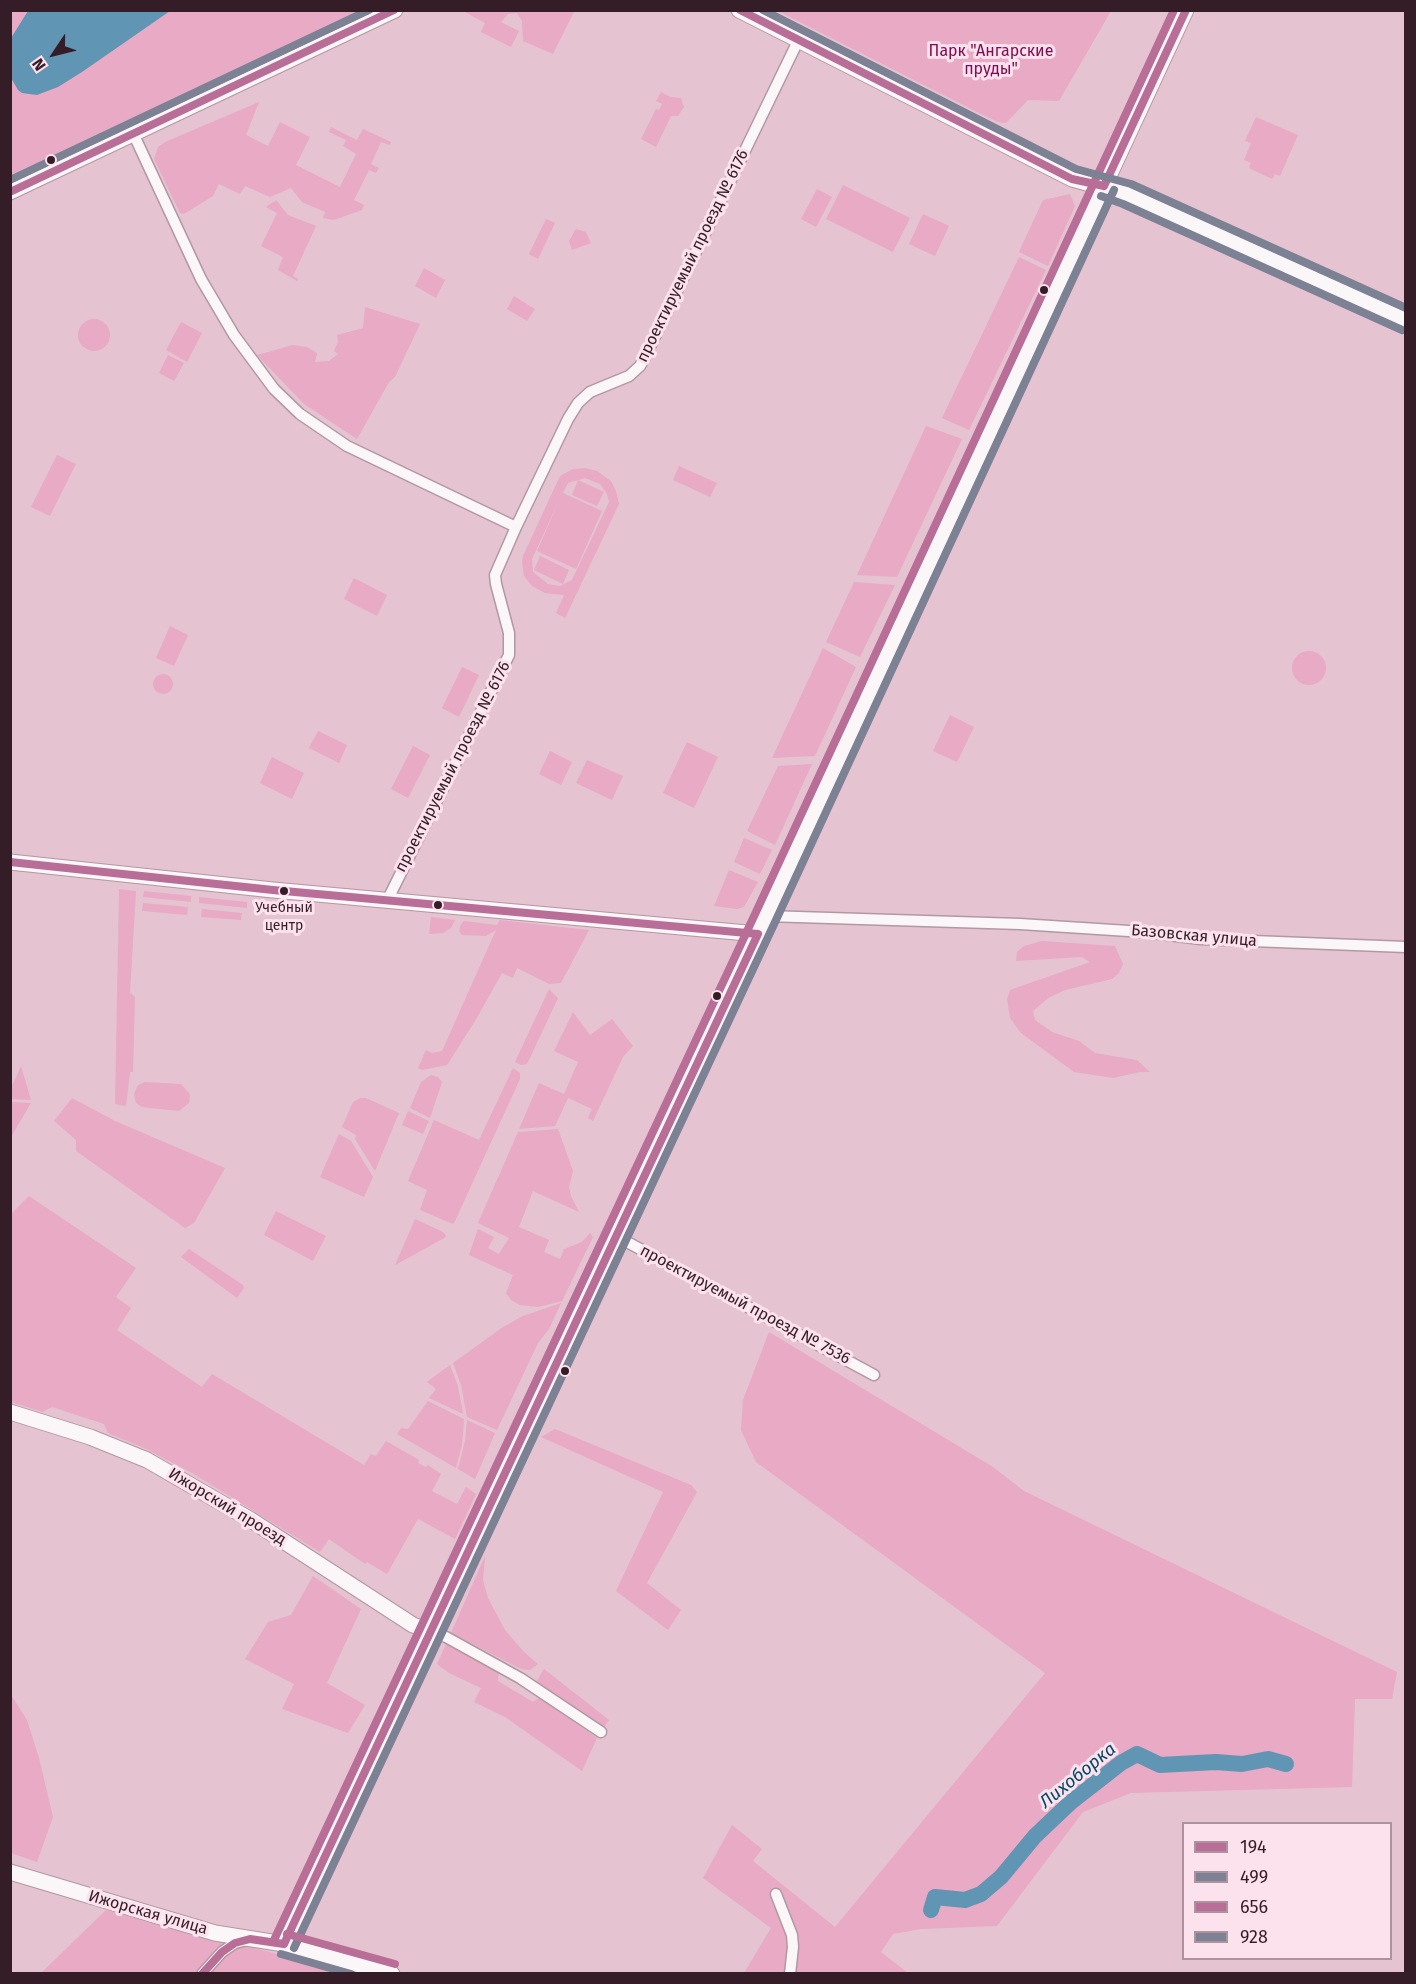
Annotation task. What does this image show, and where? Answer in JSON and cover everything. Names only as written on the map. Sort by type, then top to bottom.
[{"type":"street","points":[[10,192],[395,10]]},
{"type":"street","points":[[739,10],[1072,179],[1104,186],[1135,198],[1406,320]]},
{"type":"street","points":[[284,1944],[758,934],[1186,10]]},
{"type":"street","name":"проектируемый проезд № 6176","points":[[387,901],[509,656],[509,633],[497,591],[495,575],[516,527],[568,419],[584,396],[629,376],[640,366],[798,41]]},
{"type":"street","points":[[133,134],[201,279],[234,335],[274,389],[300,414],[347,446],[516,527]]},
{"type":"street","points":[[10,862],[387,901],[758,934]]},
{"type":"street","name":"Базовская улица","points":[[766,916],[1020,924],[1144,932],[1201,939],[1406,947]]},
{"type":"street","name":"проектируемый проезд № 7536","points":[[616,1236],[874,1375]]},
{"type":"street","name":"Ижорский проезд","points":[[10,1412],[90,1437],[147,1460],[251,1520],[413,1625],[430,1631]]},
{"type":"street","points":[[430,1631],[446,1637],[520,1677],[601,1732]]},
{"type":"street","name":"Ижорская улица","points":[[10,1872],[205,1930],[250,1940],[284,1944],[392,1974]]},
{"type":"street","points":[[776,1894],[792,1935],[793,1947],[789,1974]]},
{"type":"street","points":[[202,1974],[222,1952],[235,1943],[250,1940]]},
{"type":"green space","points":[[570,10],[574,12],[553,54],[523,41],[522,21],[517,13],[508,14],[501,22],[519,31],[511,47],[481,32],[485,23],[463,11]]},
{"type":"green space","points":[[10,11],[377,11],[74,154],[67,149],[11,175]]},
{"type":"green space","name":"Парк \"Ангарские пруды\"","points":[[778,11],[1111,11],[1059,101],[1028,100],[1006,123],[981,114]]},
{"type":"green space","points":[[661,92],[670,97],[681,98],[684,107],[678,116],[671,116],[656,147],[641,139],[656,109],[659,110],[662,104],[656,101]]},
{"type":"green space","points":[[259,102],[246,135],[268,146],[280,122],[310,137],[296,165],[340,187],[356,154],[343,146],[346,140],[329,132],[331,127],[357,140],[363,129],[391,142],[390,145],[381,142],[371,164],[379,168],[376,173],[369,170],[354,200],[364,205],[362,210],[334,220],[323,218],[325,212],[302,202],[291,188],[270,197],[245,186],[240,194],[219,184],[213,196],[184,214],[180,213],[154,159],[158,147]]},
{"type":"green space","points":[[1256,117],[1298,135],[1280,176],[1275,174],[1272,179],[1249,168],[1251,163],[1244,160],[1251,143],[1245,141]]},
{"type":"green space","points":[[843,185],[910,218],[893,252],[826,219]]},
{"type":"green space","points":[[817,189],[832,197],[816,227],[801,219]]},
{"type":"green space","points":[[1070,194],[1075,206],[1048,266],[1019,252],[1043,200]]},
{"type":"green space","points":[[276,200],[288,215],[316,226],[293,276],[298,279],[297,281],[278,270],[283,257],[261,246],[277,213],[266,207]]},
{"type":"green space","points":[[923,214],[949,226],[935,256],[909,244]]},
{"type":"green space","points":[[546,219],[555,223],[538,259],[529,254]]},
{"type":"green space","points":[[576,229],[586,232],[591,243],[572,250],[569,241]]},
{"type":"green space","points":[[1019,257],[1046,270],[969,430],[942,418]]},
{"type":"green space","points":[[424,268],[445,280],[436,298],[415,286]]},
{"type":"green space","points":[[514,296],[535,309],[527,321],[507,309]]},
{"type":"green space","points":[[365,307],[420,324],[395,377],[389,382],[357,439],[304,404],[257,355],[293,345],[307,347],[317,353],[315,362],[329,361],[338,354],[334,351],[338,342],[337,335],[363,328]]},
{"type":"green space","points":[[94,319],[105,324],[110,335],[105,346],[94,351],[83,346],[78,335],[83,324]]},
{"type":"green space","points":[[181,322],[202,333],[187,362],[166,350]]},
{"type":"green space","points":[[168,355],[184,363],[174,381],[159,373]]},
{"type":"green space","points":[[926,426],[962,439],[897,577],[857,575]]},
{"type":"green space","points":[[57,455],[76,464],[50,516],[31,507]]},
{"type":"green space","points":[[679,466],[717,483],[710,497],[673,480]]},
{"type":"green space","points":[[585,468],[597,471],[611,481],[619,504],[565,618],[556,613],[564,595],[545,593],[532,586],[524,576],[522,562],[560,476],[573,469]],"holes":[[[585,478],[600,484],[609,502],[572,580],[560,586],[548,584],[533,572],[532,559],[562,494],[537,551],[576,569],[602,511],[563,493],[568,483]]]},
{"type":"green space","points":[[578,480],[604,492],[597,506],[572,495]]},
{"type":"green space","points":[[540,556],[569,570],[563,584],[534,570]]},
{"type":"green space","points":[[354,578],[387,595],[377,616],[344,599]]},
{"type":"green space","points":[[854,582],[895,585],[860,657],[826,642]]},
{"type":"green space","points":[[170,626],[188,635],[174,666],[156,658]]},
{"type":"green space","points":[[823,648],[856,667],[815,756],[772,758]]},
{"type":"green space","points":[[1309,651],[1321,656],[1326,668],[1321,680],[1309,685],[1297,680],[1292,668],[1297,656]]},
{"type":"green space","points":[[462,667],[479,675],[459,717],[442,708]]},
{"type":"green space","points":[[159,674],[167,674],[173,680],[173,688],[167,694],[159,694],[153,688],[153,680]]},
{"type":"green space","points":[[950,715],[974,727],[957,762],[933,751]]},
{"type":"green space","points":[[318,731],[347,745],[339,763],[309,748]]},
{"type":"green space","points":[[687,742],[718,757],[694,808],[663,793]]},
{"type":"green space","points":[[413,746],[430,755],[408,798],[391,789]]},
{"type":"green space","points":[[550,751],[572,762],[561,785],[539,774]]},
{"type":"green space","points":[[272,757],[304,773],[292,799],[260,783]]},
{"type":"green space","points":[[587,760],[623,776],[612,800],[576,783]]},
{"type":"green space","points":[[812,764],[775,845],[747,831],[778,766]]},
{"type":"green space","points":[[744,838],[772,850],[760,874],[734,862]]},
{"type":"green space","points":[[729,870],[758,882],[744,907],[737,909],[714,906]]},
{"type":"green space","points":[[119,889],[136,891],[130,993],[135,997],[133,1072],[130,1072],[126,1106],[115,1104]]},
{"type":"green space","points":[[144,891],[191,896],[191,902],[143,897]]},
{"type":"green space","points":[[199,897],[247,902],[247,908],[199,903]]},
{"type":"green space","points":[[143,903],[188,907],[187,915],[142,911]]},
{"type":"green space","points":[[202,909],[242,913],[241,920],[201,917]]},
{"type":"green space","points":[[431,917],[455,920],[451,928],[443,933],[429,934]]},
{"type":"green space","points":[[500,920],[589,930],[561,983],[549,984],[517,968],[513,978],[502,973],[447,1065],[422,1070],[418,1068],[426,1050],[432,1053],[442,1051],[496,930],[486,936],[462,935],[459,931],[461,924],[464,921],[497,925],[496,927]]},
{"type":"green space","points":[[1042,941],[1115,946],[1123,964],[1119,973],[1112,979],[1065,990],[1048,998],[1033,1011],[1035,1020],[1052,1032],[1079,1041],[1095,1053],[1137,1060],[1150,1072],[1113,1078],[1074,1072],[1021,1033],[1010,1018],[1007,999],[1010,990],[1090,962],[1082,957],[1016,961],[1017,952],[1024,946]]},
{"type":"green space","points":[[549,989],[558,998],[527,1064],[521,1065],[515,1062]]},
{"type":"green space","points":[[573,1012],[590,1035],[612,1019],[633,1046],[623,1057],[593,1121],[588,1118],[592,1109],[568,1098],[555,1126],[519,1129],[539,1083],[564,1094],[578,1062],[554,1051]]},
{"type":"green space","points":[[21,1066],[31,1100],[11,1099],[11,1088]]},
{"type":"green space","points":[[513,1068],[520,1073],[520,1079],[455,1221],[453,1224],[420,1210],[427,1190],[408,1181],[434,1120],[479,1140]]},
{"type":"green space","points":[[431,1075],[438,1077],[442,1082],[430,1118],[410,1108],[421,1082]]},
{"type":"green space","points":[[145,1082],[181,1084],[190,1094],[189,1103],[179,1111],[142,1107],[136,1103],[134,1094],[138,1085]]},
{"type":"green space","points":[[72,1098],[115,1121],[225,1168],[194,1223],[185,1228],[76,1151],[76,1140],[54,1121]]},
{"type":"green space","points":[[366,1098],[399,1113],[375,1171],[355,1139],[356,1135],[342,1127],[353,1102]]},
{"type":"green space","points":[[10,1102],[31,1103],[11,1137]]},
{"type":"green space","points":[[408,1111],[429,1121],[423,1134],[402,1125]]},
{"type":"green space","points":[[558,1129],[573,1171],[569,1187],[579,1212],[533,1191],[519,1227],[549,1240],[544,1252],[560,1259],[564,1249],[582,1242],[590,1233],[593,1237],[562,1301],[538,1307],[520,1305],[511,1300],[506,1293],[513,1275],[469,1255],[478,1229],[494,1237],[488,1248],[499,1254],[509,1238],[478,1223],[518,1132]]},
{"type":"green space","points":[[339,1134],[351,1141],[373,1177],[364,1197],[320,1177]]},
{"type":"green space","points":[[29,1196],[136,1268],[116,1297],[131,1308],[117,1330],[202,1387],[212,1374],[364,1465],[371,1454],[376,1456],[386,1441],[419,1460],[418,1463],[426,1467],[428,1465],[441,1474],[432,1491],[457,1504],[466,1487],[476,1494],[455,1539],[418,1519],[387,1574],[367,1562],[365,1564],[329,1539],[320,1552],[192,1473],[144,1448],[108,1433],[104,1424],[52,1407],[43,1412],[11,1402],[11,1214]]},
{"type":"green space","points":[[276,1211],[326,1236],[313,1261],[264,1235]]},
{"type":"green space","points":[[415,1219],[441,1231],[446,1237],[395,1265]]},
{"type":"green space","points":[[189,1249],[243,1285],[244,1288],[237,1298],[181,1257]]},
{"type":"green space","points":[[561,1303],[549,1329],[538,1343],[497,1430],[467,1417],[461,1385],[453,1363],[503,1327],[523,1316]]},
{"type":"green space","points":[[769,1332],[993,1467],[1024,1491],[1397,1672],[1392,1699],[1355,1699],[1352,1787],[1131,1793],[1083,1812],[997,1926],[921,1929],[893,1934],[881,1952],[908,1973],[744,1973],[771,1928],[703,1878],[732,1825],[762,1849],[753,1861],[835,1927],[1045,1673],[756,1462],[741,1430],[743,1400]]},
{"type":"green space","points":[[450,1365],[458,1386],[463,1414],[429,1398],[436,1389],[427,1382]]},
{"type":"green space","points":[[428,1401],[464,1419],[462,1445],[456,1468],[397,1434],[401,1428],[408,1429]]},
{"type":"green space","points":[[467,1420],[495,1433],[475,1479],[458,1469],[465,1441]]},
{"type":"green space","points":[[555,1429],[691,1485],[697,1492],[647,1583],[681,1610],[668,1630],[616,1591],[663,1492],[541,1437]]},
{"type":"green space","points":[[485,1556],[483,1580],[488,1598],[505,1630],[538,1664],[530,1670],[521,1669],[451,1633]]},
{"type":"green space","points":[[313,1576],[361,1609],[327,1683],[365,1705],[348,1733],[282,1709],[294,1684],[245,1659],[268,1622],[291,1615]]},
{"type":"green space","points":[[447,1642],[499,1671],[498,1681],[533,1702],[539,1698],[597,1738],[582,1771],[505,1717],[474,1702],[481,1688],[449,1673],[437,1664]]},
{"type":"green space","points":[[544,1669],[609,1720],[602,1730],[536,1682]]},
{"type":"green space","points":[[11,1695],[27,1720],[53,1817],[37,1862],[11,1853]]},
{"type":"green space","points":[[106,1910],[204,1938],[247,1946],[349,1973],[40,1974]]},
{"type":"water","points":[[28,11],[170,11],[82,72],[58,87],[37,95],[22,93],[11,78],[11,38]]},
{"type":"waterway","name":"Лихоборка","points":[[931,1910],[935,1897],[965,1900],[981,1894],[1001,1877],[1035,1836],[1071,1802],[1121,1763],[1137,1754],[1160,1765],[1216,1762],[1242,1764],[1268,1759],[1286,1764]]},
{"type":"transit line","name":"928","points":[[10,180],[369,10]]},
{"type":"transit line","name":"194","points":[[10,192],[394,10]]},
{"type":"transit line","name":"194","points":[[740,10],[1072,179],[1104,186]]},
{"type":"transit line","name":"928","points":[[763,10],[1076,169],[1131,184],[1406,308]]},
{"type":"transit line","name":"656","points":[[274,1940],[756,912],[1174,10]]},
{"type":"transit line","name":"194","points":[[1104,186],[1186,10]]},
{"type":"transit line","name":"499","points":[[294,1948],[776,920],[1114,190]]},
{"type":"transit line","name":"499","points":[[1101,196],[1402,330]]},
{"type":"transit line","name":"194","points":[[10,862],[273,890],[758,934]]},
{"type":"transit line","name":"194","points":[[284,1944],[758,934]]},
{"type":"transit line","name":"656","points":[[287,1934],[395,1964]]},
{"type":"transit line","name":"194","points":[[202,1974],[222,1952],[235,1943],[250,1939],[284,1944]]},
{"type":"transit line","name":"499","points":[[281,1954],[351,1974]]},
{"type":"place","name":"Учебный центр","points":[[284,891]]}]
